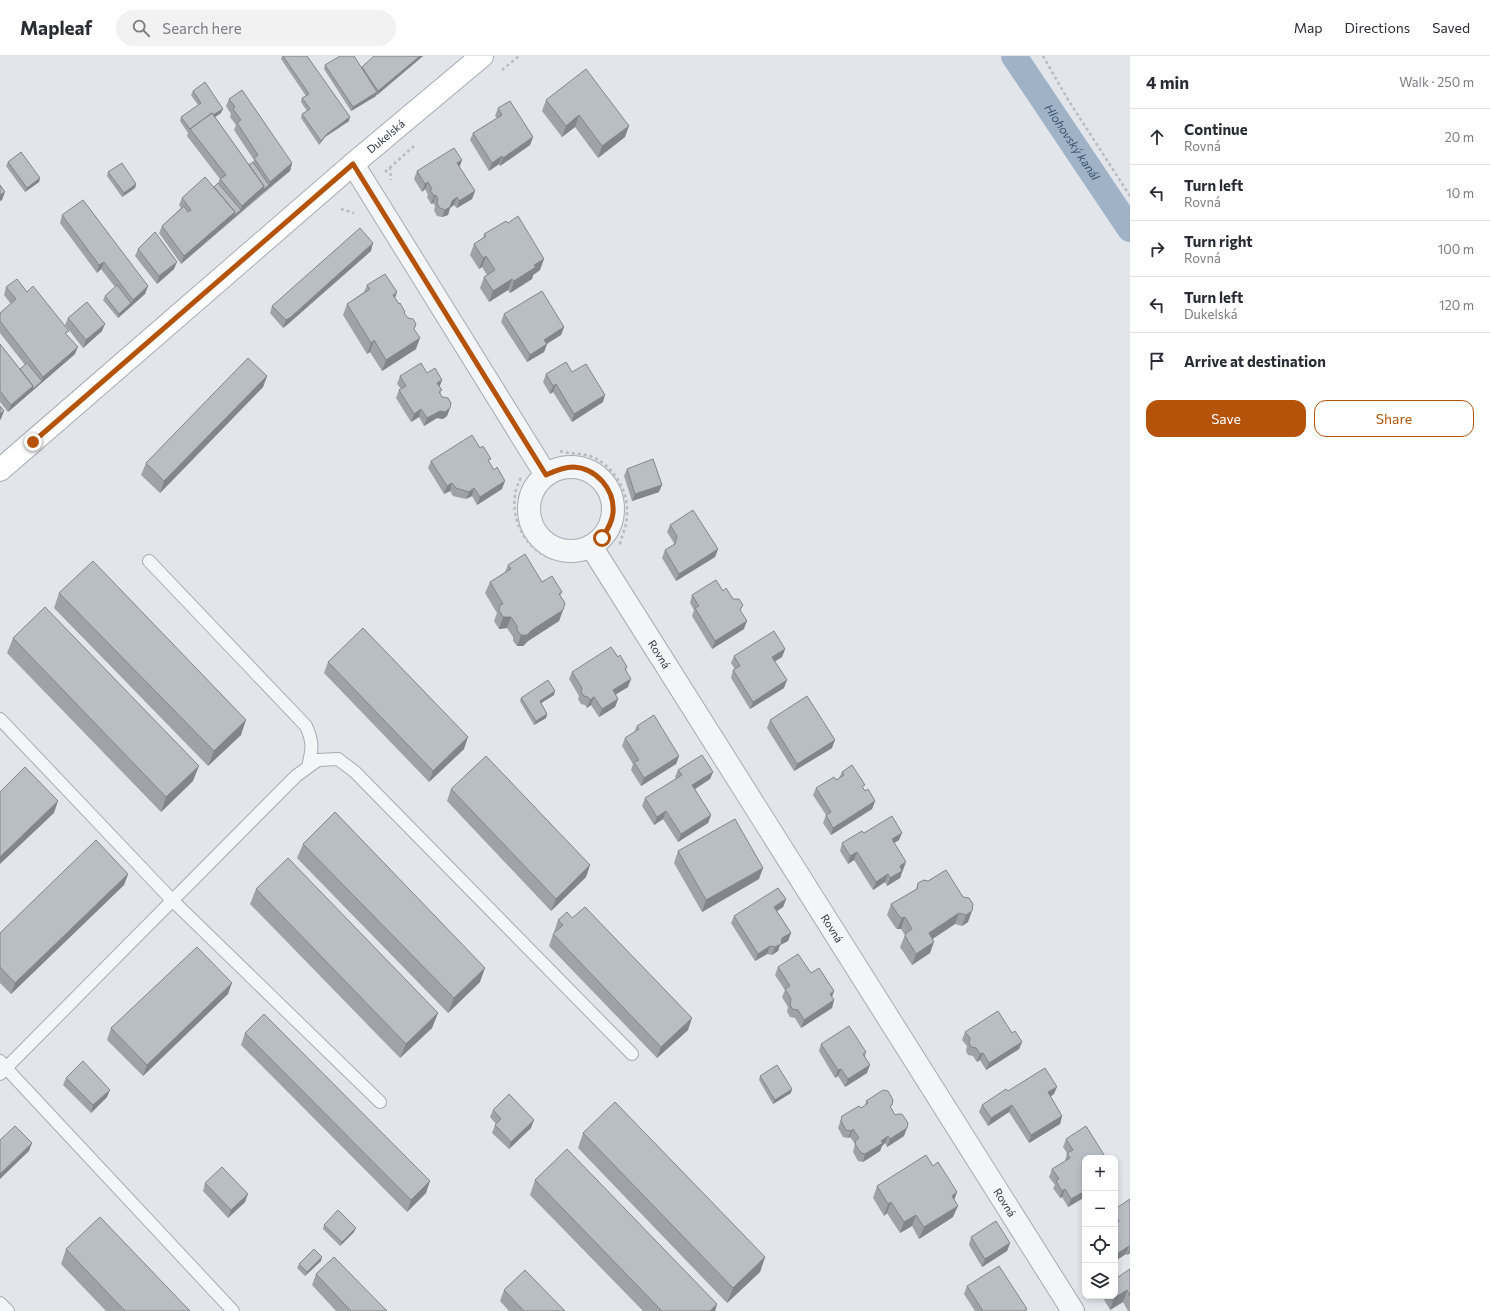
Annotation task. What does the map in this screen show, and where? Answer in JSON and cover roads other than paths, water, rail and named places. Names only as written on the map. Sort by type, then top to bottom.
[{"type":"main road","name":"Dukelská","points":[[0,470],[353,164],[482,56]]},
{"type":"street","points":[[353,164],[546,475]]},
{"type":"street","points":[[572,467],[586,470],[598,476],[607,487],[612,500],[613,513],[610,527],[602,538],[591,546],[578,551],[564,551],[550,546],[539,537],[532,525],[529,512],[530,498],[536,485],[546,475],[559,469],[572,467]]},
{"type":"street","name":"Rovná","points":[[591,546],[1074,1311]]},
{"type":"lane","points":[[149,561],[306,726],[312,739],[308,767]]},
{"type":"lane","points":[[0,718],[172,900],[380,1102]]},
{"type":"lane","points":[[233,1311],[2,1068],[296,776],[318,760],[338,759],[355,772],[632,1054]]},
{"type":"lane","points":[[0,1303],[8,1311]]},
{"type":"waterway","name":"Hlohovský kanál","points":[[1014,56],[1130,229]]}]
